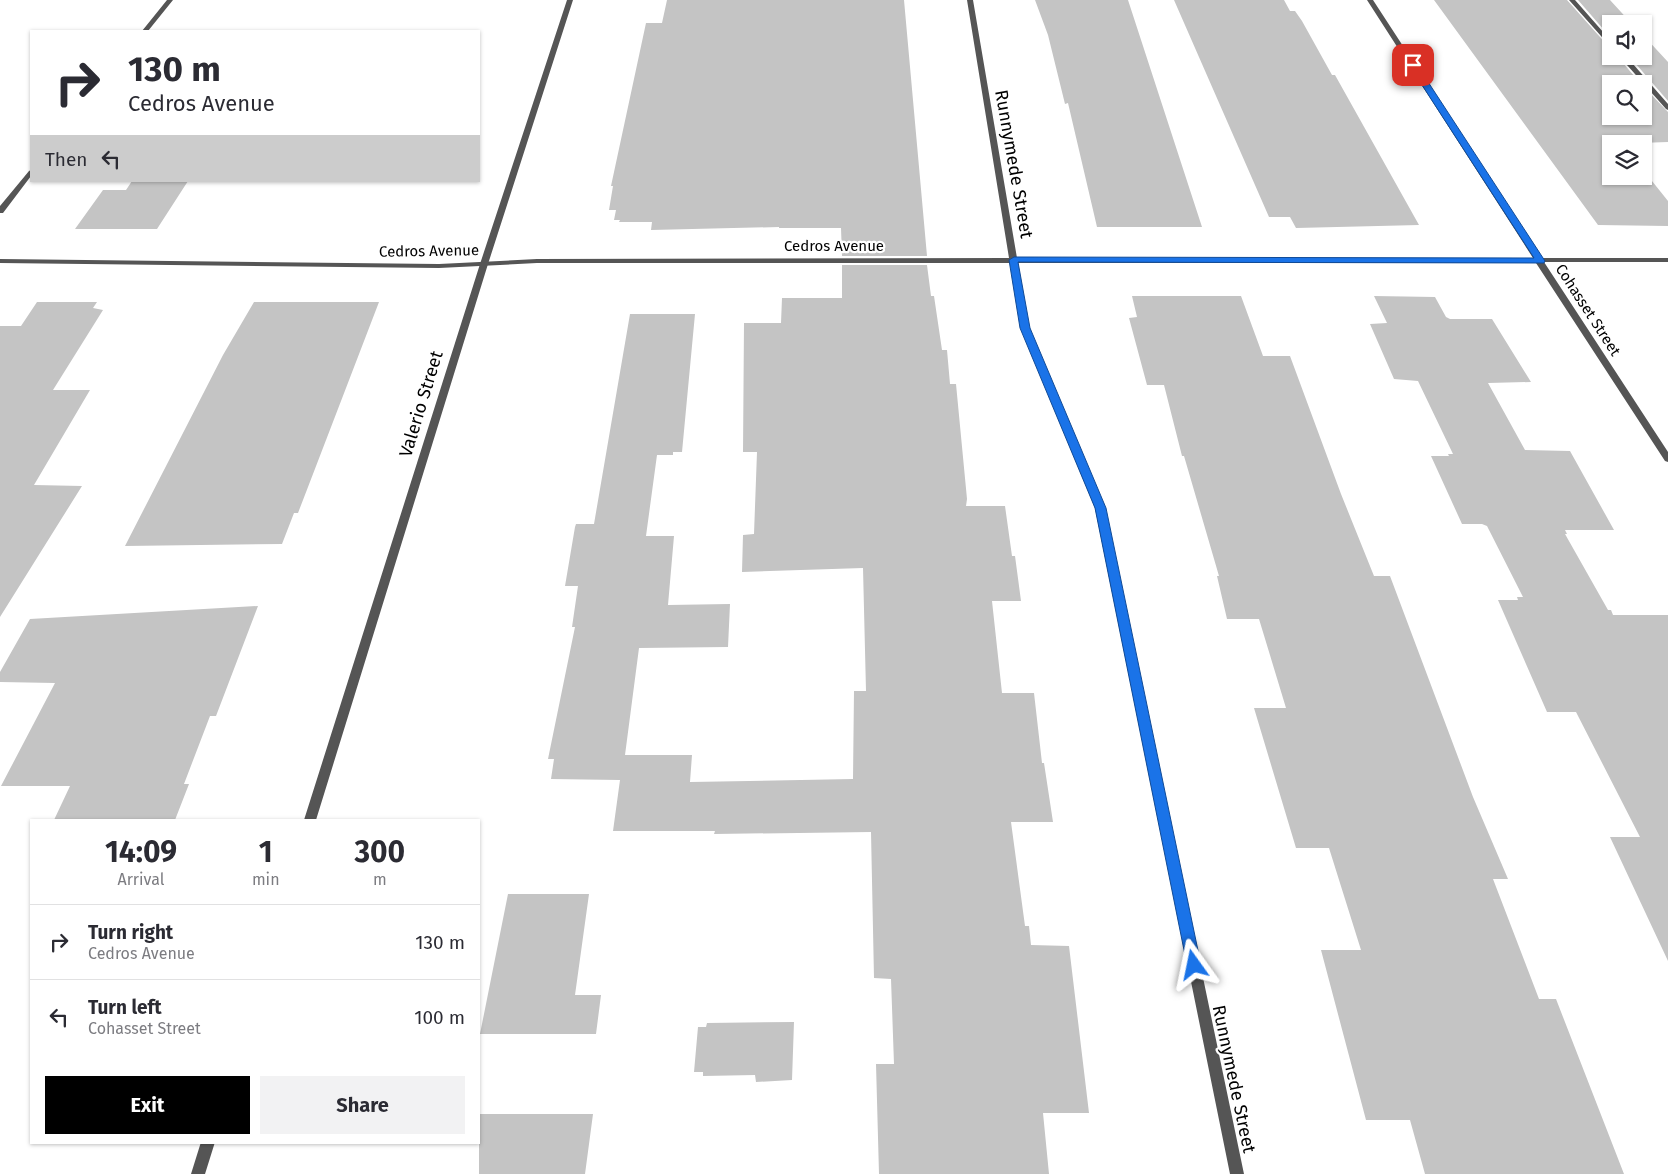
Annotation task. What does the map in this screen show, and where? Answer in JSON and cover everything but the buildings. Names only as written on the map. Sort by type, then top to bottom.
[{"type":"street","points":[[146,30],[170,0]]},
{"type":"street","name":"Valerio Street","points":[[310,819],[484,264],[570,0]]},
{"type":"street","name":"Runnymede Street","points":[[970,0],[1025,328],[1100,508],[1237,1174]]},
{"type":"street","name":"Cohasset Street","points":[[1370,0],[1668,460]]},
{"type":"street","points":[[1572,0],[1602,34]]},
{"type":"street","points":[[1630,65],[1668,108]]},
{"type":"street","points":[[0,211],[30,173]]},
{"type":"street","name":"Cedros Avenue","points":[[0,261],[439,266],[537,261],[1668,260]]},
{"type":"street","points":[[198,1174],[207,1144]]},
{"type":"route","points":[[1194,965],[1100,508],[1025,328],[1014,260],[1540,261],[1413,65]]}]
